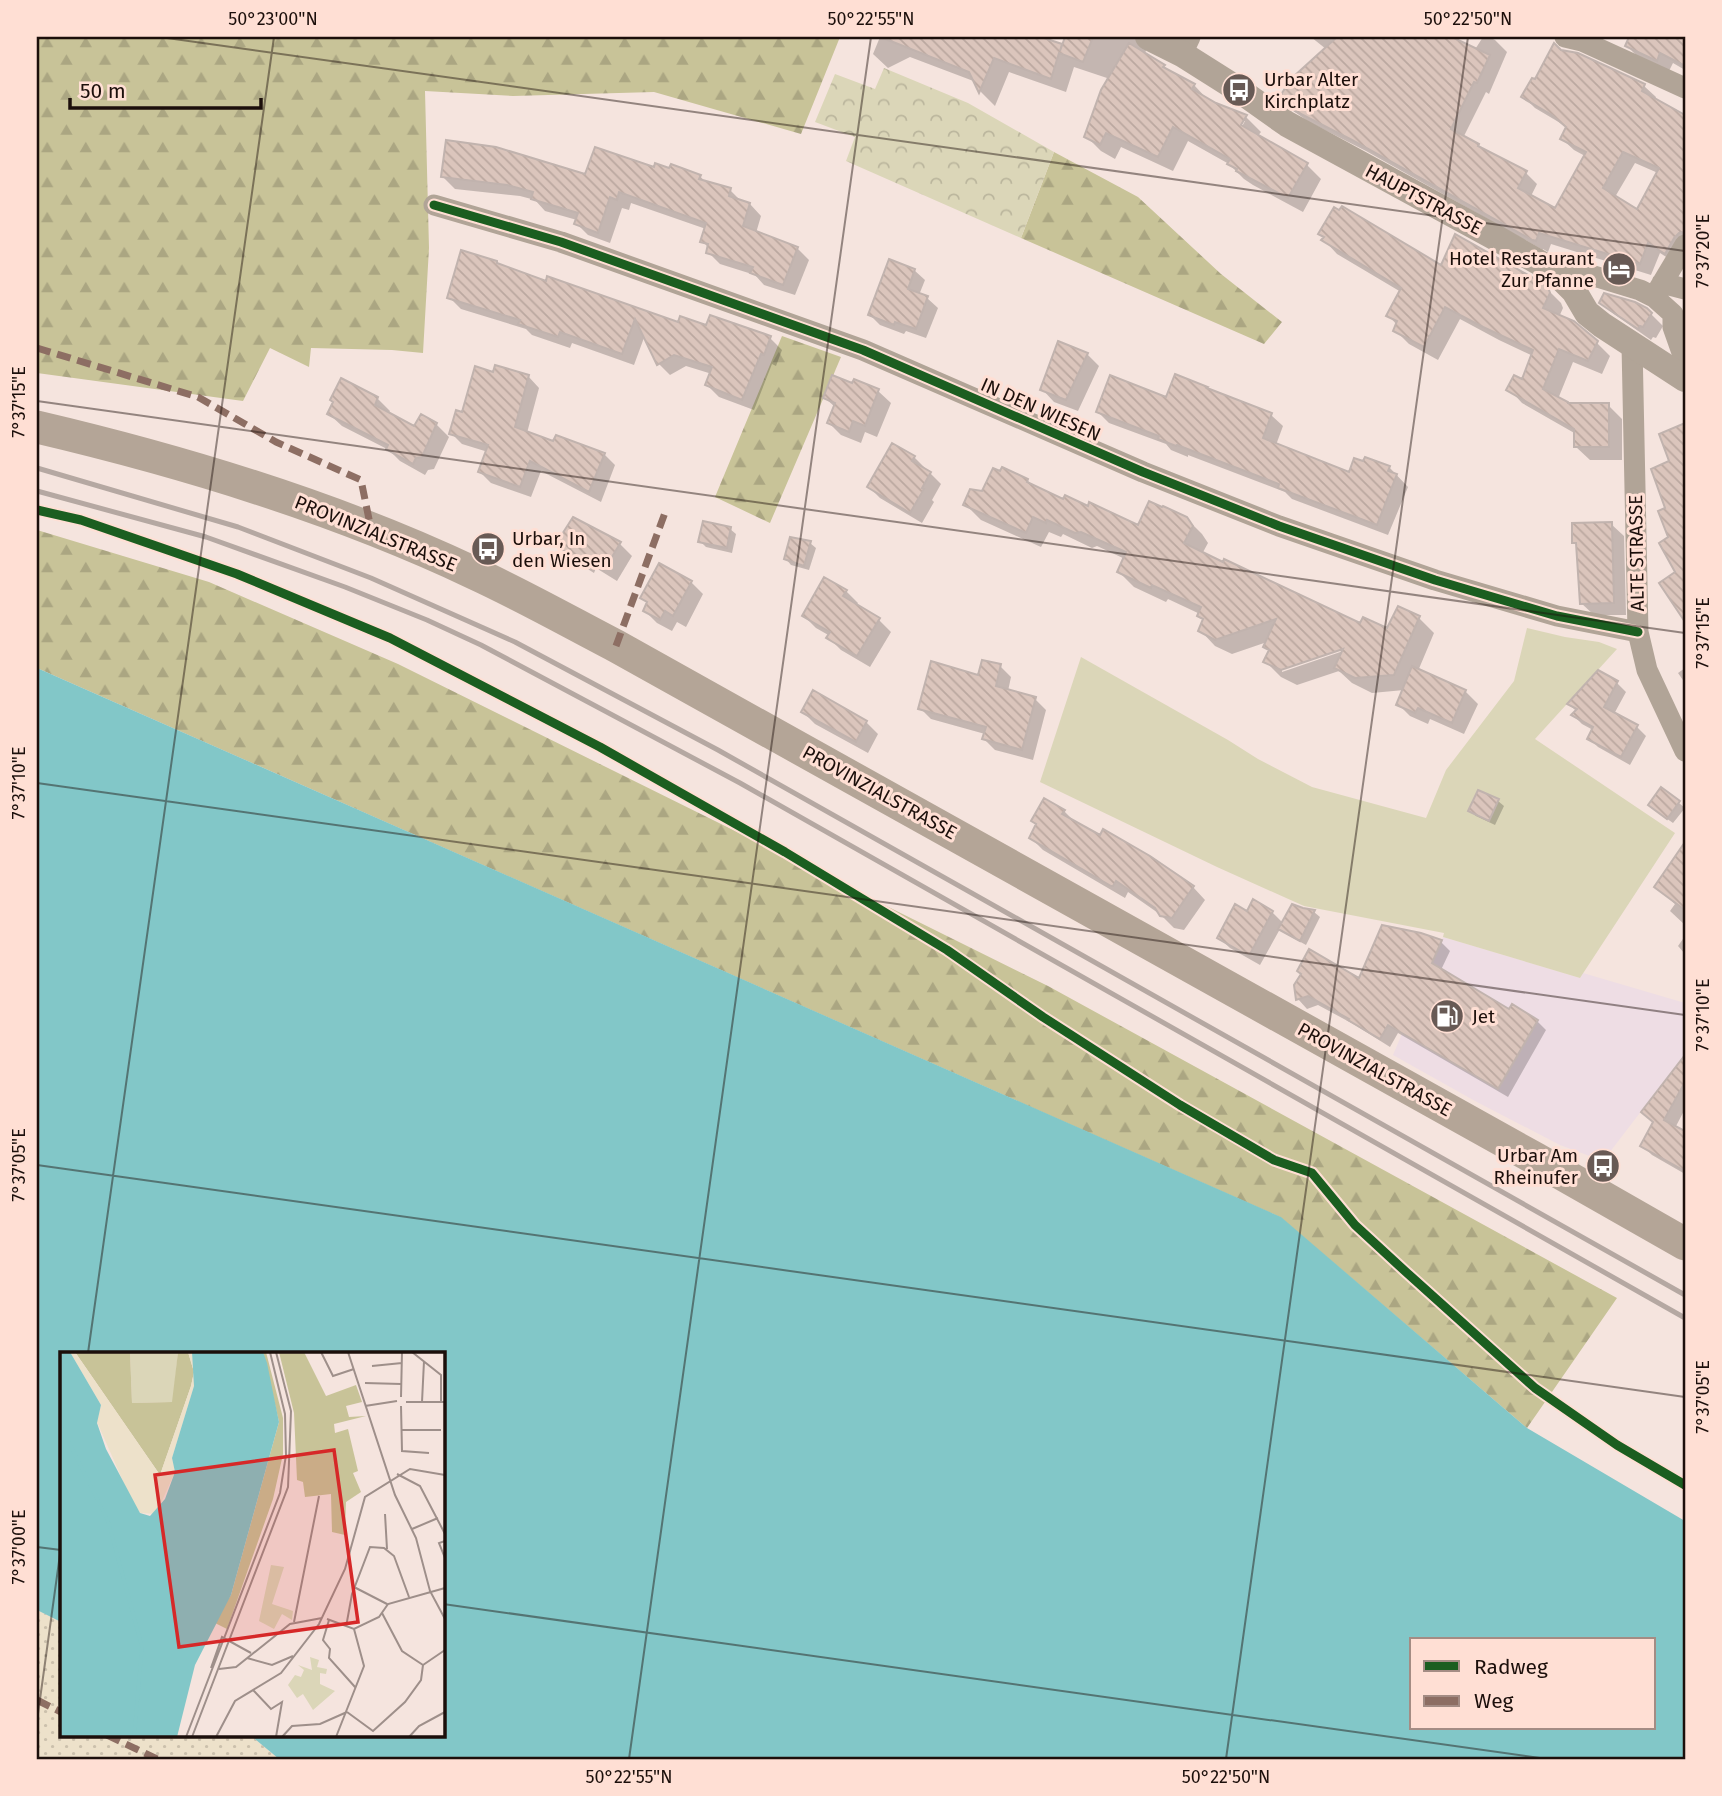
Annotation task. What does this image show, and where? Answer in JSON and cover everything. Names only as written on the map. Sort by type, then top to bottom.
[{"type":"main road","name":"PROVINZIALSTRASSE","points":[[37,427],[182,464],[302,502],[474,572],[761,727],[1685,1244]]},
{"type":"street","name":"HAUPTSTRASSE","points":[[1148,37],[1186,46],[1239,90],[1287,124],[1554,271],[1574,291],[1587,313],[1685,379]]},
{"type":"street","points":[[1565,37],[1582,41],[1685,88]]},
{"type":"street","name":"IN DEN WIESEN","points":[[434,205],[561,242],[863,350],[1143,472],[1279,526],[1436,580],[1545,612],[1637,632]]},
{"type":"street","points":[[1658,290],[1685,245]]},
{"type":"street","points":[[1563,278],[1594,276],[1640,290],[1685,289]]},
{"type":"street","points":[[1658,290],[1673,314],[1673,327],[1685,361]]},
{"type":"street","name":"ALTE STRASSE","points":[[1632,345],[1637,632],[1647,670],[1685,751]]},
{"type":"shaded area","points":[[1443,937],[1580,978],[1583,973],[1685,1003],[1685,1054],[1603,1161],[1560,1145],[1393,1055]]},
{"type":"green space","points":[[37,37],[840,37],[801,134],[654,92],[513,96],[425,91],[429,248],[423,353],[311,348],[309,367],[270,348],[243,401],[37,373]]},
{"type":"green space","points":[[884,68],[968,103],[1054,152],[1021,238],[846,161],[855,137],[815,122],[835,74],[875,89]]},
{"type":"green space","points":[[1054,152],[1138,197],[1221,274],[1282,322],[1264,344],[1021,238]]},
{"type":"green space","points":[[782,336],[841,357],[770,523],[715,497]]},
{"type":"green space","points":[[37,530],[209,582],[398,664],[1048,986],[1617,1298],[1527,1428],[1280,1217],[37,668]]},
{"type":"green space","points":[[1527,628],[1599,642],[1617,649],[1535,739],[1675,833],[1580,978],[1443,937],[1444,933],[1304,906],[1040,782],[1081,657],[1312,787],[1426,818],[1446,770],[1514,681]]},
{"type":"sand","points":[[37,1610],[60,1622],[60,1736],[251,1736],[279,1759],[37,1759]]},
{"type":"water","points":[[37,668],[1281,1217],[1527,1428],[1685,1521],[1685,1759],[279,1759],[251,1736],[444,1736],[444,1352],[60,1352],[60,1622],[37,1610]]},
{"type":"building","points":[[883,37],[1041,37],[1062,44],[1060,51],[1065,37],[1093,37],[1083,62],[1059,53],[1051,79],[994,58],[979,93],[969,72]]},
{"type":"building","points":[[1337,37],[1452,37],[1490,55],[1451,129],[1527,171],[1518,188],[1555,208],[1586,152],[1560,139],[1566,127],[1552,115],[1521,97],[1532,78],[1535,79],[1554,43],[1561,50],[1578,53],[1645,84],[1642,91],[1685,115],[1685,232],[1674,238],[1665,254],[1648,243],[1640,264],[1539,233],[1534,241],[1295,111],[1278,99],[1292,78]],"holes":[[[1623,152],[1659,168],[1637,209],[1603,188]]]},
{"type":"building","points":[[1629,37],[1685,37],[1685,66],[1660,53],[1657,61],[1625,46]]},
{"type":"building","points":[[1129,43],[1165,65],[1163,67],[1195,84],[1192,89],[1216,103],[1247,115],[1241,125],[1308,163],[1288,198],[1236,171],[1237,169],[1227,164],[1230,159],[1173,127],[1158,157],[1106,133],[1100,145],[1084,137],[1101,90]]},
{"type":"building","points":[[446,140],[496,147],[585,174],[595,147],[654,167],[655,163],[669,168],[671,164],[701,175],[699,179],[731,188],[729,196],[750,203],[743,226],[798,247],[783,285],[750,273],[753,267],[706,253],[708,244],[700,242],[706,223],[619,192],[617,200],[610,197],[598,233],[574,224],[578,213],[531,199],[533,192],[507,185],[441,177]]},
{"type":"building","points":[[1342,206],[1441,265],[1455,234],[1548,287],[1550,293],[1543,308],[1574,321],[1598,341],[1588,361],[1559,349],[1543,389],[1568,403],[1609,403],[1609,447],[1574,447],[1574,429],[1506,390],[1514,375],[1522,379],[1533,350],[1445,307],[1424,347],[1393,331],[1397,321],[1386,316],[1401,288],[1321,240],[1324,237],[1318,234],[1334,207],[1339,210]]},
{"type":"building","points":[[461,250],[546,281],[547,276],[678,322],[680,316],[706,325],[710,315],[771,336],[742,400],[705,385],[712,367],[674,355],[657,365],[635,319],[622,354],[560,332],[558,337],[518,324],[520,320],[447,298]]},
{"type":"building","points":[[889,259],[915,269],[908,289],[928,296],[916,329],[895,322],[894,325],[868,315]]},
{"type":"building","points":[[1604,293],[1635,302],[1652,313],[1643,327],[1638,329],[1599,303]]},
{"type":"building","points":[[1058,341],[1088,353],[1066,400],[1040,390]]},
{"type":"building","points":[[495,365],[529,375],[515,427],[553,441],[556,435],[605,453],[589,492],[530,461],[520,487],[478,472],[488,445],[449,434],[456,410],[462,412],[475,366],[493,372]]},
{"type":"building","points":[[1175,374],[1272,413],[1263,438],[1349,472],[1354,458],[1363,461],[1365,457],[1390,466],[1388,471],[1397,474],[1377,525],[1278,488],[1279,484],[1158,439],[1159,436],[1096,412],[1110,375],[1166,397]]},
{"type":"building","points":[[832,375],[852,383],[854,379],[879,389],[865,426],[853,421],[849,432],[827,423],[835,403],[823,398]]},
{"type":"building","points":[[341,378],[378,397],[375,405],[414,426],[421,414],[437,423],[422,457],[416,458],[413,464],[386,449],[388,445],[327,414],[333,402],[330,400]]},
{"type":"building","points":[[1685,423],[1685,622],[1659,583],[1675,572],[1659,543],[1668,537],[1658,511],[1665,508],[1651,469],[1669,461],[1659,434]]},
{"type":"building","points":[[892,443],[915,456],[912,461],[931,472],[910,513],[867,487]]},
{"type":"building","points":[[1002,467],[1063,499],[1065,495],[1088,506],[1089,502],[1138,525],[1149,501],[1163,506],[1187,517],[1193,526],[1184,543],[1360,623],[1363,617],[1387,628],[1398,606],[1420,616],[1394,675],[1355,678],[1334,668],[1343,649],[1281,670],[1263,662],[1269,650],[1263,647],[1276,619],[1215,640],[1198,631],[1203,619],[1197,616],[1201,607],[1117,572],[1126,552],[1081,532],[1075,533],[1047,520],[1046,523],[1033,517],[1026,533],[963,505],[970,489],[982,491],[993,468],[1000,471]]},
{"type":"building","points":[[573,517],[621,542],[604,570],[584,557],[581,562],[561,549],[563,545],[557,542]]},
{"type":"building","points":[[703,521],[731,527],[727,548],[698,542]]},
{"type":"building","points":[[1612,522],[1614,603],[1580,604],[1572,523]]},
{"type":"building","points":[[790,537],[811,541],[804,566],[784,559]]},
{"type":"building","points":[[659,563],[692,581],[673,616],[665,611],[660,620],[643,611],[647,602],[640,598]]},
{"type":"building","points":[[824,577],[847,590],[843,596],[880,618],[857,656],[826,638],[830,632],[802,616]]},
{"type":"building","points":[[982,660],[1001,664],[996,686],[1036,697],[1022,750],[982,739],[986,727],[918,709],[931,661],[978,675]]},
{"type":"building","points":[[1412,666],[1466,690],[1452,723],[1418,708],[1415,713],[1396,705]]},
{"type":"building","points":[[1598,670],[1618,681],[1604,707],[1638,725],[1621,757],[1587,739],[1593,727],[1571,715],[1577,709],[1567,704]]},
{"type":"building","points":[[813,690],[867,721],[856,742],[801,712]]},
{"type":"building","points":[[1661,787],[1680,801],[1667,819],[1648,805]]},
{"type":"building","points":[[1478,790],[1499,799],[1489,821],[1468,811]]},
{"type":"building","points":[[1044,798],[1065,810],[1062,814],[1100,835],[1103,829],[1194,886],[1172,918],[1160,916],[1155,908],[1116,881],[1111,886],[1029,838],[1036,824],[1031,821]]},
{"type":"building","points":[[1685,842],[1685,910],[1654,887]]},
{"type":"building","points":[[1253,899],[1273,911],[1249,956],[1217,938],[1235,904],[1247,911]]},
{"type":"building","points":[[1292,904],[1315,910],[1300,941],[1278,929]]},
{"type":"building","points":[[1382,925],[1442,940],[1432,963],[1509,1009],[1512,1004],[1538,1020],[1498,1089],[1388,1025],[1380,1039],[1308,996],[1296,1000],[1294,985],[1301,974],[1297,971],[1309,949],[1359,978]]},
{"type":"building","points":[[1685,1055],[1685,1082],[1664,1120],[1685,1131],[1685,1171],[1640,1146],[1653,1122],[1641,1112]]},
{"type":"railway","points":[[37,468],[238,527],[371,578],[515,642],[718,750],[1685,1295]]},
{"type":"railway","points":[[37,491],[206,537],[345,587],[481,645],[740,783],[1685,1318]]},
{"type":"marked path","points":[[37,348],[198,397],[276,442],[361,480],[371,529]]},
{"type":"marked path","points":[[616,646],[666,510]]},
{"type":"marked path","points":[[37,1700],[60,1712]]},
{"type":"marked path","points":[[109,1736],[157,1759]]},
{"type":"cycle path","points":[[434,205],[561,242],[863,350],[1143,472],[1279,526],[1435,580],[1557,616],[1638,632]]},
{"type":"cycle path","points":[[37,510],[81,520],[237,574],[390,638],[600,747],[785,852],[947,950],[1043,1017],[1180,1105],[1274,1160],[1312,1173],[1355,1225],[1535,1388],[1617,1445],[1685,1485]]},
{"type":"place","name":"Urbar Alter Kirchplatz","points":[[1239,90]]},
{"type":"place","name":"Hotel Restaurant Zur Pfanne","points":[[1619,269]]},
{"type":"place","name":"Urbar, In den Wiesen","points":[[488,549]]},
{"type":"place","name":"Jet","points":[[1447,1016]]},
{"type":"place","name":"Urbar Am Rheinufer","points":[[1603,1166]]}]
